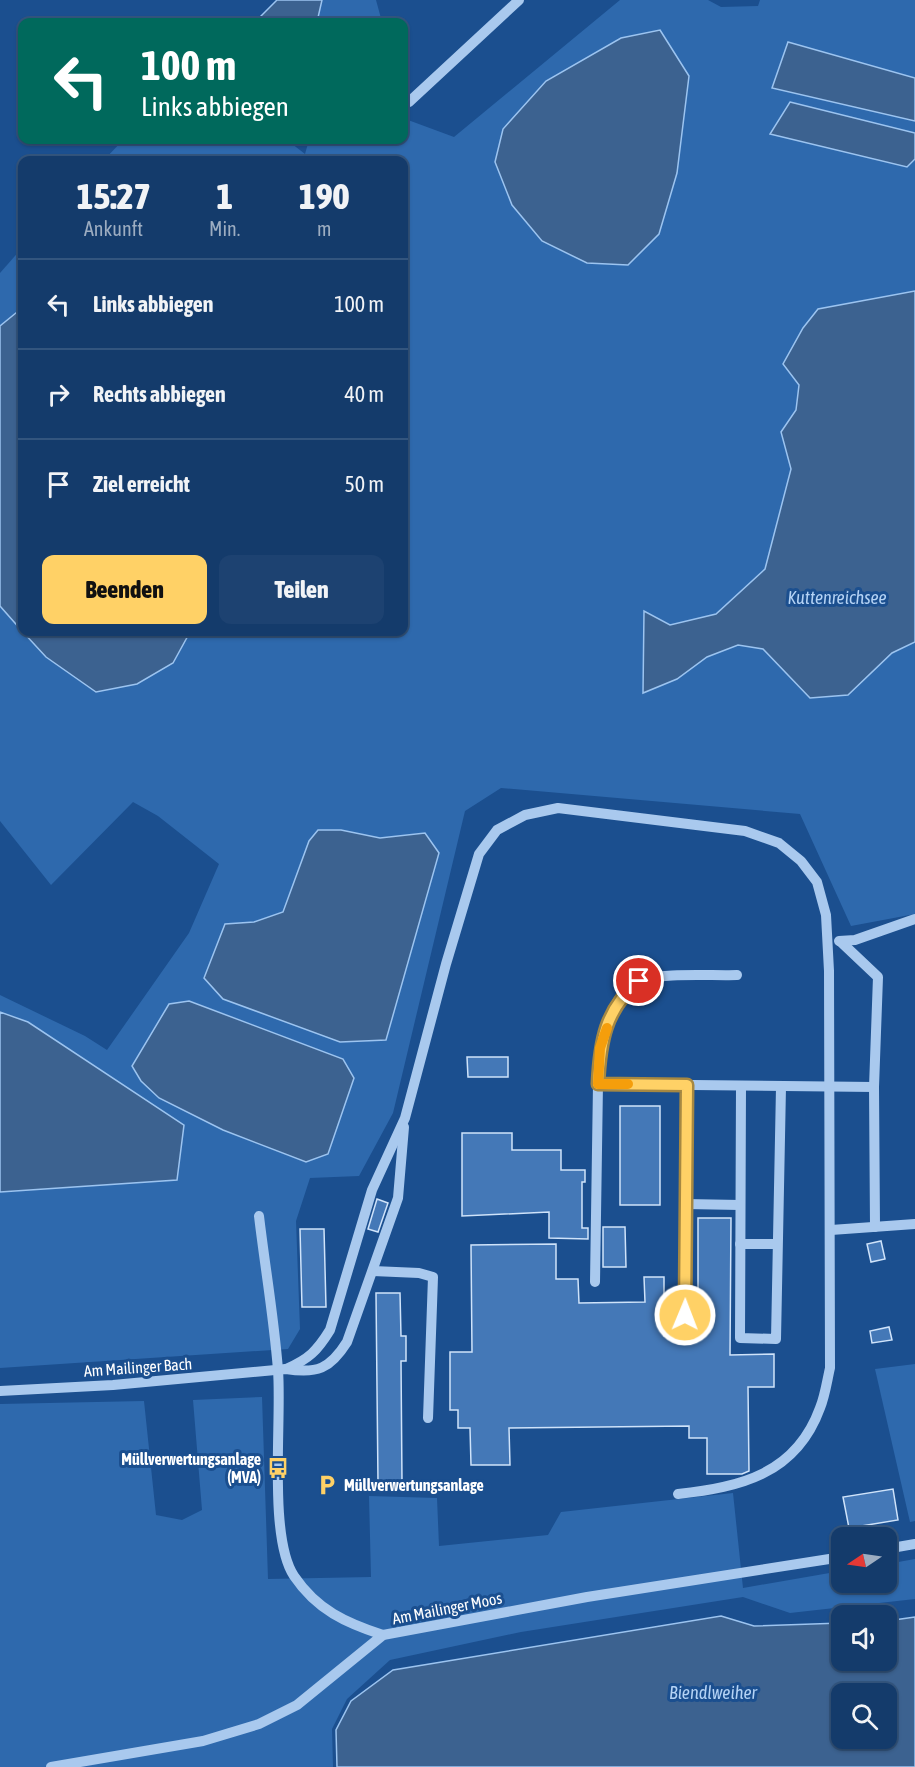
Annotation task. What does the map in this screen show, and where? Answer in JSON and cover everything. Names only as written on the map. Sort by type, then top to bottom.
[{"type":"street","points":[[409,102],[519,0]]},
{"type":"street","points":[[282,1370],[306,1360],[330,1330],[372,1190],[405,1118],[446,964],[479,854],[497,830],[525,814],[558,808],[745,831],[779,843],[801,861],[817,882],[826,915],[830,1088],[830,1368],[821,1407],[808,1434],[792,1454],[766,1473],[738,1485],[678,1494]]},
{"type":"street","points":[[827,938],[841,942],[855,940],[915,919]]},
{"type":"street","points":[[841,942],[878,976],[874,1087],[875,1227]]},
{"type":"street","points":[[596,1282],[600,1048],[612,1014],[624,994],[639,981],[664,977],[737,975]]},
{"type":"street","points":[[598,1084],[874,1087]]},
{"type":"street","points":[[685,1315],[687,1085]]},
{"type":"street","points":[[741,1086],[740,1338],[776,1339],[781,1087]]},
{"type":"street","name":"Am Mailinger Bach","points":[[0,1391],[113,1385],[282,1370],[309,1373],[321,1369],[338,1357],[347,1342],[398,1198],[405,1118]]},
{"type":"street","points":[[686,1204],[740,1205]]},
{"type":"street","points":[[259,1216],[282,1370],[281,1540],[293,1575],[317,1603],[349,1624],[383,1635]]},
{"type":"street","points":[[831,1230],[915,1224]]},
{"type":"street","points":[[740,1244],[777,1244]]},
{"type":"street","points":[[373,1271],[418,1272],[433,1277],[428,1418]]},
{"type":"street","points":[[897,1547],[915,1544]]},
{"type":"street","name":"Am Mailinger Moos","points":[[51,1767],[203,1741],[259,1724],[297,1705],[383,1635],[587,1597],[831,1559]]},
{"type":"shaded area","points":[[322,0],[376,0],[381,18],[318,18]]},
{"type":"shaded area","points":[[620,0],[708,0],[721,7],[758,6],[760,0],[915,0],[915,78],[788,42],[772,88],[915,121],[915,133],[790,102],[906,167],[915,159],[915,291],[818,309],[783,364],[799,385],[796,410],[781,432],[791,469],[765,569],[716,614],[670,625],[644,611],[643,693],[677,679],[707,657],[738,645],[763,649],[810,697],[847,695],[892,653],[915,642],[915,914],[851,926],[800,814],[501,788],[465,811],[393,1113],[359,1176],[310,1178],[296,1221],[300,1329],[288,1349],[0,1368],[0,1192],[96,1185],[184,1126],[28,1022],[0,1011],[0,995],[85,1036],[107,1050],[189,933],[219,864],[158,816],[133,802],[51,885],[0,821],[0,607],[18,627],[18,636],[27,636],[46,657],[173,663],[188,636],[408,636],[408,156],[108,156],[119,144],[292,144],[305,154],[308,144],[408,144],[408,120],[454,137]],"holes":[[[318,830],[341,830],[380,838],[425,833],[204,978],[225,924],[254,922],[283,912],[309,841]],[[190,1001],[343,1059],[328,1154],[305,1162],[223,1130],[159,1098],[169,1004]]]},
{"type":"shaded area","points":[[18,253],[18,310],[0,326],[0,273]]},
{"type":"shaded area","points":[[915,1364],[915,1521],[910,1522],[875,1369]]},
{"type":"shaded area","points":[[262,1397],[268,1579],[371,1577],[369,1496],[437,1498],[439,1546],[548,1535],[561,1512],[733,1493],[743,1588],[831,1573],[831,1593],[897,1593],[897,1562],[915,1559],[915,1599],[861,1605],[831,1605],[831,1608],[790,1613],[743,1597],[521,1632],[390,1660],[347,1699],[332,1729],[333,1767],[0,1767],[0,1404],[144,1401],[156,1515],[182,1520],[202,1510],[193,1400]]},
{"type":"water","points":[[277,0],[322,0],[318,18],[259,18]]},
{"type":"water","points":[[660,30],[689,76],[677,173],[659,234],[628,265],[587,263],[542,241],[512,205],[495,162],[503,129],[546,81],[621,38]]},
{"type":"water","points":[[788,42],[915,78],[915,121],[772,88]]},
{"type":"water","points":[[790,102],[915,133],[915,159],[907,167],[770,134]]},
{"type":"water","name":"Kuttenreichsee","points":[[915,291],[915,642],[892,653],[848,695],[810,698],[763,649],[738,645],[707,657],[677,679],[643,693],[644,611],[670,625],[716,614],[765,569],[791,469],[781,432],[796,410],[799,385],[783,364],[803,328],[818,309]]},
{"type":"water","points":[[18,311],[18,626],[0,606],[0,326]]},
{"type":"water","points":[[27,636],[188,636],[173,663],[137,684],[96,692],[46,657]]},
{"type":"water","points":[[318,830],[341,830],[380,838],[425,833],[439,853],[386,1040],[340,1042],[223,999],[204,978],[225,924],[254,922],[283,912],[309,841]]},
{"type":"water","points":[[189,1001],[343,1059],[354,1078],[328,1154],[306,1162],[223,1130],[159,1098],[141,1081],[132,1066],[169,1004]]},
{"type":"water","points":[[0,1012],[28,1022],[184,1125],[177,1180],[0,1192]]},
{"type":"water","name":"Biendlweiher","points":[[721,1616],[754,1626],[831,1623],[831,1671],[897,1671],[897,1620],[915,1617],[915,1767],[337,1767],[336,1730],[351,1701],[393,1670]]},
{"type":"building","points":[[467,1057],[508,1057],[508,1077],[468,1077]]},
{"type":"building","points":[[620,1106],[660,1106],[660,1205],[620,1205]]},
{"type":"building","points":[[462,1133],[512,1133],[512,1150],[561,1150],[561,1170],[585,1170],[585,1182],[582,1182],[582,1228],[588,1228],[588,1239],[549,1238],[549,1212],[462,1216]]},
{"type":"building","points":[[377,1199],[388,1203],[378,1232],[368,1229]]},
{"type":"building","points":[[698,1218],[731,1218],[730,1355],[774,1354],[774,1387],[748,1387],[749,1471],[742,1474],[707,1474],[707,1438],[689,1438],[689,1426],[509,1428],[510,1465],[471,1465],[470,1428],[458,1428],[458,1410],[450,1410],[450,1352],[472,1352],[471,1245],[556,1244],[556,1279],[578,1279],[579,1303],[645,1302],[644,1277],[664,1277],[664,1336],[698,1336]]},
{"type":"building","points":[[603,1227],[625,1227],[626,1267],[603,1267]]},
{"type":"building","points":[[300,1229],[324,1229],[326,1307],[302,1307]]},
{"type":"building","points":[[881,1241],[885,1259],[871,1262],[867,1244]]},
{"type":"building","points":[[376,1293],[400,1293],[401,1336],[406,1336],[406,1361],[401,1361],[402,1482],[378,1482]]},
{"type":"building","points":[[889,1327],[892,1340],[872,1343],[870,1331]]},
{"type":"building","points":[[893,1489],[898,1520],[849,1527],[843,1497]]},
{"type":"slow traffic","points":[[607,1028],[600,1048],[598,1084],[628,1084]]},
{"type":"place","name":"Müllverwertungsanlage (MVA)","points":[[278,1468]]},
{"type":"place","name":"Müllverwertungsanlage","points":[[327,1485]]},
{"type":"route","points":[[639,981],[624,994],[612,1014],[600,1048],[598,1084],[687,1085],[685,1315]]}]
